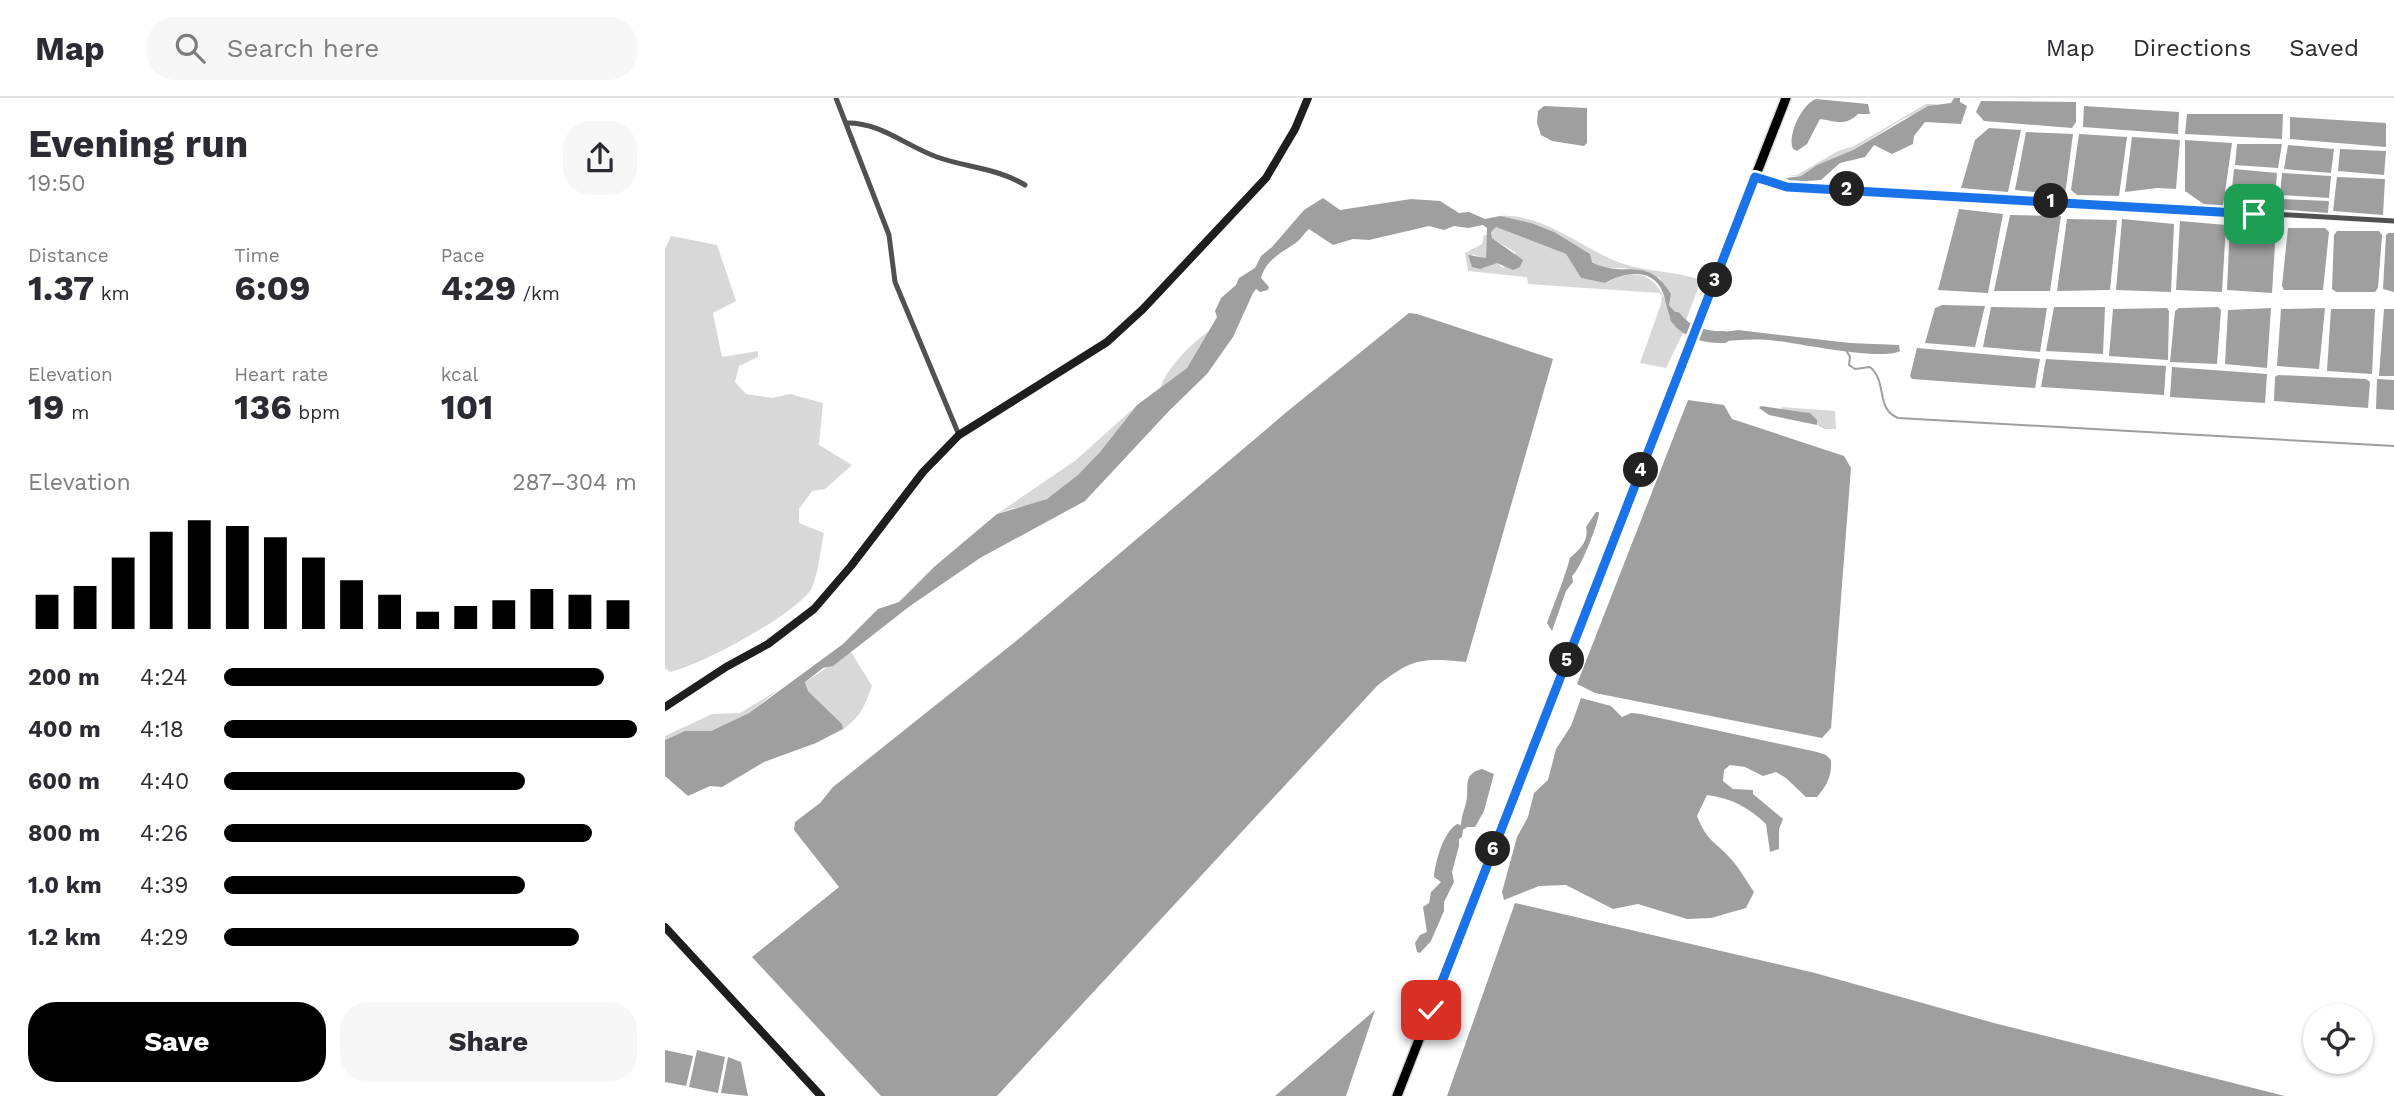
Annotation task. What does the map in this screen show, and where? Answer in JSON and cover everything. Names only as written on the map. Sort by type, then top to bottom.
[{"type":"main road","points":[[665,707],[726,667],[768,644],[814,609],[851,566],[923,472],[959,435],[1107,342],[1143,309],[1266,178],[1295,129],[1308,98]]},
{"type":"main road","points":[[1397,1096],[1786,98]]},
{"type":"main road","points":[[665,927],[821,1096]]},
{"type":"street","points":[[836,98],[889,235],[895,282],[959,435]]},
{"type":"street","points":[[846,123],[892,134],[938,158],[998,171],[1025,185]]},
{"type":"street","points":[[1755,177],[1787,187],[2394,221]]},
{"type":"shaded area","points":[[1954,98],[1960,98],[1960,102],[1967,106],[1961,124],[1925,122],[1914,136],[1913,144],[1892,154],[1874,145],[1865,157],[1840,163],[1821,180],[1792,182],[1786,178],[1801,176],[1817,165],[1853,150],[1928,106],[1951,103]]},
{"type":"shaded area","points":[[1816,99],[1868,104],[1870,114],[1858,114],[1844,122],[1820,119],[1807,144],[1797,151],[1793,149],[1792,143],[1794,128],[1801,113]]},
{"type":"shaded area","points":[[1981,101],[2076,102],[2076,122],[2072,128],[1984,121],[1976,112]]},
{"type":"shaded area","points":[[1926,104],[1937,104],[1903,119],[1853,150],[1817,165],[1801,176],[1788,176],[1797,175],[1838,151],[1854,146]]},
{"type":"shaded area","points":[[1544,106],[1587,108],[1587,143],[1584,146],[1552,141],[1541,135],[1537,123],[1538,111]]},
{"type":"shaded area","points":[[2084,106],[2179,112],[2178,134],[2083,127]]},
{"type":"shaded area","points":[[2187,114],[2283,114],[2282,139],[2185,134]]},
{"type":"shaded area","points":[[2290,117],[2386,123],[2386,147],[2290,139]]},
{"type":"shaded area","points":[[1989,128],[2021,130],[2008,192],[1961,188],[1975,140]]},
{"type":"shaded area","points":[[2026,132],[2073,134],[2065,195],[2015,190]]},
{"type":"shaded area","points":[[2079,134],[2127,137],[2119,196],[2077,195],[2071,190]]},
{"type":"shaded area","points":[[2132,137],[2180,140],[2176,189],[2157,188],[2125,192]]},
{"type":"shaded area","points":[[2185,140],[2232,143],[2223,206],[2205,205],[2185,191]]},
{"type":"shaded area","points":[[2237,144],[2282,144],[2278,168],[2235,165]]},
{"type":"shaded area","points":[[2288,145],[2334,149],[2331,173],[2284,169]]},
{"type":"shaded area","points":[[2340,149],[2386,151],[2384,175],[2338,171]]},
{"type":"shaded area","points":[[2234,169],[2277,173],[2274,210],[2230,207]]},
{"type":"shaded area","points":[[2282,173],[2331,176],[2329,198],[2280,195]]},
{"type":"shaded area","points":[[2337,177],[2385,179],[2383,215],[2333,211]]},
{"type":"shaded area","points":[[1323,198],[1340,210],[1411,199],[1440,201],[1459,213],[1469,212],[1485,219],[1500,216],[1531,223],[1554,232],[1590,254],[1592,262],[1614,269],[1634,269],[1653,274],[1671,294],[1669,305],[1687,325],[1684,331],[1674,322],[1658,284],[1645,275],[1629,275],[1605,283],[1581,278],[1566,254],[1496,227],[1491,232],[1492,238],[1523,260],[1520,267],[1513,270],[1497,263],[1480,269],[1472,267],[1468,255],[1486,258],[1487,228],[1483,225],[1468,228],[1454,226],[1444,230],[1429,226],[1333,245],[1309,229],[1263,271],[1261,278],[1269,287],[1268,290],[1260,292],[1256,289],[1253,293],[1233,337],[1207,374],[1085,501],[980,558],[910,606],[833,666],[823,668],[805,682],[808,691],[842,724],[843,729],[816,743],[764,762],[722,787],[710,786],[688,796],[665,776],[665,740],[685,731],[711,731],[749,713],[843,644],[878,609],[899,602],[934,567],[997,514],[1047,499],[1078,475],[1137,405],[1187,368],[1217,317],[1215,311],[1221,298],[1236,285],[1239,278],[1255,268],[1261,256],[1304,210]]},
{"type":"shaded area","points":[[2279,199],[2329,201],[2328,213],[2277,209]]},
{"type":"shaded area","points":[[1959,209],[2003,214],[1988,293],[1938,290]]},
{"type":"shaded area","points":[[2010,215],[2061,216],[2050,291],[1994,291]]},
{"type":"shaded area","points":[[1500,216],[1532,220],[1621,263],[1701,280],[1685,323],[1669,305],[1660,278],[1625,268],[1603,268],[1531,223]]},
{"type":"shaded area","points":[[2067,219],[2117,220],[2110,290],[2057,291]]},
{"type":"shaded area","points":[[2122,219],[2174,224],[2171,292],[2116,290]]},
{"type":"shaded area","points":[[2180,221],[2226,225],[2222,292],[2176,290]]},
{"type":"shaded area","points":[[2230,224],[2276,227],[2272,293],[2227,290]]},
{"type":"shaded area","points":[[1496,227],[1566,254],[1581,278],[1605,283],[1635,274],[1654,283],[1661,292],[1680,329],[1684,331],[1666,368],[1640,363],[1661,304],[1662,296],[1659,293],[1528,284],[1527,277],[1468,271],[1465,253],[1482,244],[1484,235],[1487,235],[1486,259],[1472,254],[1485,268],[1490,263],[1497,263],[1503,268],[1516,253],[1492,238],[1491,232]]},
{"type":"shaded area","points":[[2288,228],[2325,228],[2329,232],[2323,290],[2284,290],[2282,286]]},
{"type":"shaded area","points":[[2337,231],[2379,231],[2382,235],[2378,288],[2375,292],[2336,292],[2332,289],[2334,235]]},
{"type":"shaded area","points":[[2388,233],[2394,233],[2394,292],[2383,289]]},
{"type":"shaded area","points":[[671,236],[717,245],[736,301],[713,313],[722,357],[758,351],[758,357],[739,366],[735,382],[746,394],[772,398],[790,394],[823,403],[819,445],[852,465],[825,489],[812,491],[799,509],[799,523],[824,533],[817,572],[810,591],[784,614],[744,639],[703,660],[670,672],[665,668],[665,249]]},
{"type":"shaded area","points":[[1942,305],[1985,306],[1975,347],[1925,343],[1935,308]]},
{"type":"shaded area","points":[[1991,307],[2047,308],[2040,352],[1983,347]]},
{"type":"shaded area","points":[[2054,307],[2105,307],[2103,354],[2046,351]]},
{"type":"shaded area","points":[[2218,307],[2221,310],[2217,364],[2170,362],[2175,311],[2179,308]]},
{"type":"shaded area","points":[[2167,308],[2168,360],[2109,356],[2113,309]]},
{"type":"shaded area","points":[[2271,308],[2267,368],[2225,364],[2228,310]]},
{"type":"shaded area","points":[[2325,308],[2319,369],[2277,366],[2281,309]]},
{"type":"shaded area","points":[[2331,309],[2375,309],[2372,374],[2327,371]]},
{"type":"shaded area","points":[[2384,309],[2394,309],[2394,376],[2379,376]]},
{"type":"shaded area","points":[[1409,313],[1553,359],[1466,662],[1418,662],[1400,670],[1377,686],[997,1096],[881,1096],[752,957],[839,887],[794,830],[795,822],[820,803],[833,787],[1021,637],[1289,410]]},
{"type":"shaded area","points":[[1738,330],[1850,343],[1899,345],[1900,351],[1890,354],[1859,353],[1769,340],[1717,342],[1709,339],[1710,334]]},
{"type":"shaded area","points":[[1209,331],[1187,368],[1160,388],[1181,356]]},
{"type":"shaded area","points":[[1917,348],[2040,359],[2035,388],[1912,379],[1910,376]]},
{"type":"shaded area","points":[[2046,359],[2166,366],[2164,395],[2041,387]]},
{"type":"shaded area","points":[[2172,367],[2267,374],[2265,403],[2170,397]]},
{"type":"shaded area","points":[[2275,377],[2366,379],[2370,382],[2368,408],[2274,401]]},
{"type":"shaded area","points":[[2377,379],[2394,380],[2394,410],[2376,409]]},
{"type":"shaded area","points":[[1688,400],[1724,405],[1732,419],[1844,456],[1851,468],[1831,728],[1822,738],[1595,693],[1577,684]]},
{"type":"shaded area","points":[[1761,406],[1810,413],[1817,420],[1817,425],[1769,415],[1759,408]]},
{"type":"shaded area","points":[[1135,407],[1094,459],[1069,484],[1044,500],[997,514],[1076,460]]},
{"type":"shaded area","points":[[1782,407],[1835,411],[1836,429],[1825,429],[1818,426],[1813,416],[1798,411],[1780,410]]},
{"type":"shaded area","points":[[1596,512],[1599,512],[1592,536],[1572,576],[1573,582],[1566,591],[1552,631],[1547,623],[1570,558],[1583,544],[1586,527]]},
{"type":"shaded area","points":[[851,652],[872,686],[859,715],[843,729],[842,724],[808,691],[805,682]]},
{"type":"shaded area","points":[[778,690],[749,713],[711,731],[685,731],[665,740],[665,736],[712,714],[740,713]]},
{"type":"shaded area","points":[[1581,698],[1611,706],[1622,717],[1631,713],[1641,714],[1817,752],[1831,760],[1828,780],[1817,797],[1806,797],[1776,772],[1763,776],[1745,767],[1730,765],[1724,770],[1723,781],[1733,789],[1753,790],[1753,794],[1783,819],[1779,829],[1779,849],[1770,852],[1766,824],[1739,804],[1707,795],[1697,816],[1708,836],[1734,863],[1754,892],[1746,908],[1711,918],[1687,919],[1638,904],[1613,909],[1566,885],[1539,886],[1504,900],[1502,892],[1517,837],[1528,817],[1534,793],[1548,780],[1556,749],[1571,726]]},
{"type":"shaded area","points":[[1482,769],[1494,774],[1484,811],[1475,827],[1463,830],[1452,872],[1454,882],[1444,902],[1444,911],[1431,941],[1420,953],[1417,952],[1415,943],[1420,935],[1427,932],[1423,907],[1429,903],[1431,892],[1441,882],[1434,877],[1441,848],[1452,828],[1457,824],[1461,825],[1471,774]]},
{"type":"shaded area","points":[[1515,903],[1815,973],[1994,1023],[2285,1096],[1447,1096]]},
{"type":"shaded area","points":[[1375,1010],[1346,1096],[1275,1096]]},
{"type":"shaded area","points":[[665,1050],[693,1056],[686,1086],[665,1082]]},
{"type":"shaded area","points":[[697,1050],[725,1057],[718,1093],[689,1087]]},
{"type":"shaded area","points":[[728,1057],[741,1062],[748,1096],[721,1093]]},
{"type":"waterway","points":[[1676,318],[1697,333],[1724,337]]},
{"type":"waterway","points":[[1846,350],[1850,357],[1849,365],[1855,369],[1870,367],[1875,373],[1886,408],[1898,418],[2394,446]]},
{"type":"route","points":[[1431,1010],[1755,177],[1787,187],[1899,191],[2254,214]]}]
